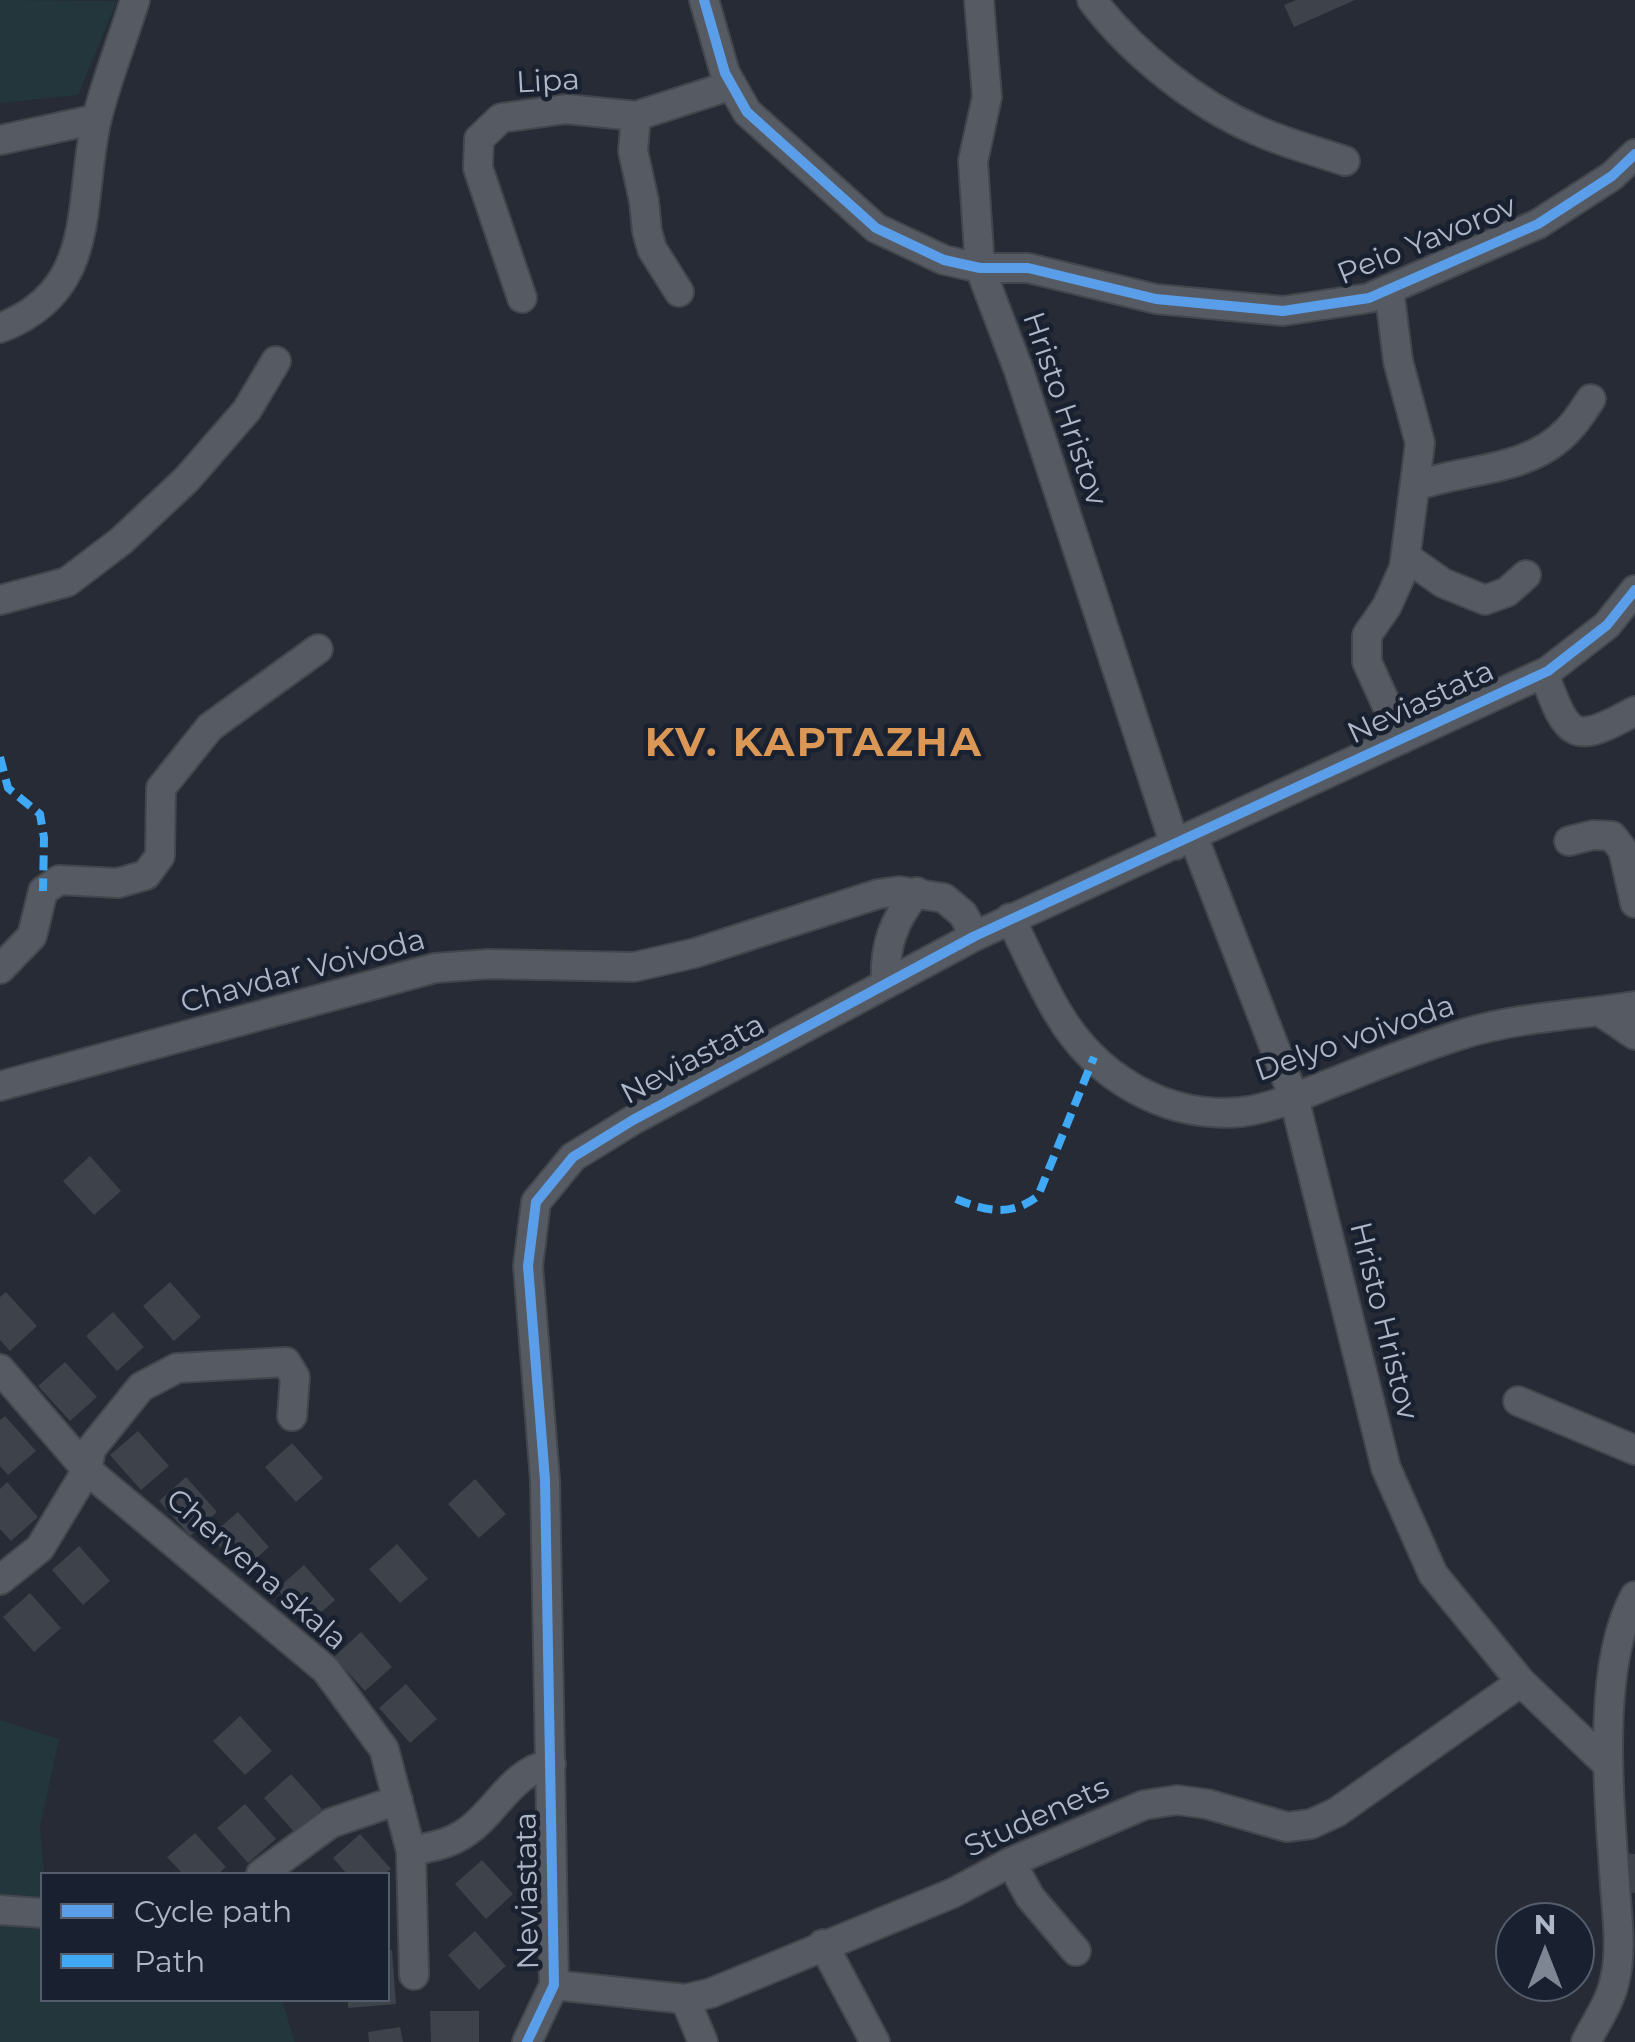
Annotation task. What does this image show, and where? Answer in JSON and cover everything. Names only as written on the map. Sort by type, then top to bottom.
[{"type":"street","points":[[0,328],[22,320],[59,289],[82,235],[97,119],[135,0]]},
{"type":"street","points":[[704,0],[725,72],[747,112],[876,228],[944,260],[980,268]]},
{"type":"street","name":"Hristo Hristov","points":[[979,0],[988,97],[974,161],[980,268],[1184,840],[1294,1098],[1386,1468],[1433,1574],[1521,1682],[1607,1764]]},
{"type":"street","points":[[1092,0],[1147,56],[1208,104],[1256,130],[1345,161]]},
{"type":"street","name":"Lipa","points":[[522,298],[478,168],[479,139],[501,118],[566,109],[636,116],[732,85]]},
{"type":"street","points":[[636,116],[632,151],[647,231],[652,249],[678,292]]},
{"type":"street","points":[[0,140],[97,119]]},
{"type":"street","name":"Peio Yavorov","points":[[980,268],[1028,268],[1156,299],[1284,310],[1340,304],[1369,298],[1538,224],[1612,176],[1635,154]]},
{"type":"street","points":[[1389,289],[1398,361],[1420,443],[1406,557],[1387,606],[1367,635],[1367,662],[1402,739]]},
{"type":"street","points":[[0,600],[67,582],[121,540],[187,478],[235,424],[276,361]]},
{"type":"street","points":[[1416,486],[1517,462],[1541,452],[1568,430],[1591,399]]},
{"type":"street","points":[[1406,557],[1444,583],[1485,600],[1507,592],[1526,575]]},
{"type":"street","name":"Neviastata","points":[[527,2042],[554,1985],[545,1480],[528,1266],[536,1202],[573,1157],[633,1120],[975,936],[1544,674],[1607,624],[1635,590]]},
{"type":"street","points":[[0,969],[32,936],[43,891],[59,880],[118,884],[146,876],[160,856],[161,788],[210,727],[318,649]]},
{"type":"street","points":[[1544,674],[1564,722],[1582,733],[1595,732],[1635,712]]},
{"type":"street","points":[[1569,841],[1612,836],[1623,850],[1635,903]]},
{"type":"street","points":[[886,984],[888,940],[903,908],[917,892],[944,898],[963,914],[975,936]]},
{"type":"street","name":"Chavdar Voivoda","points":[[0,1086],[435,968],[488,964],[634,967],[695,954],[878,894],[917,892]]},
{"type":"street","name":"Delyo voivoda","points":[[1010,918],[1059,1015],[1113,1076],[1145,1096],[1208,1112],[1243,1112],[1294,1098],[1466,1033],[1635,1006]]},
{"type":"street","points":[[1601,1012],[1635,1035]]},
{"type":"street","points":[[0,1580],[40,1548],[87,1470],[91,1449],[141,1387],[176,1368],[286,1362],[295,1377],[292,1416]]},
{"type":"street","name":"Chervena skala","points":[[0,1370],[87,1470],[326,1670],[384,1748],[412,1851],[414,1975]]},
{"type":"street","points":[[1518,1400],[1635,1450]]},
{"type":"street","points":[[1586,2042],[1615,1980],[1618,1953],[1607,1764],[1616,1657],[1623,1617],[1635,1596]]},
{"type":"street","name":"Studenets","points":[[554,1985],[685,1999],[711,1993],[953,1893],[1012,1862],[1144,1806],[1177,1800],[1207,1804],[1287,1827],[1311,1824],[1337,1812],[1521,1682]]},
{"type":"street","points":[[412,1851],[448,1843],[469,1831],[517,1779],[534,1767],[551,1764]]},
{"type":"street","points":[[264,1872],[331,1823],[398,1800]]},
{"type":"street","points":[[1012,1862],[1030,1897],[1076,1951]]},
{"type":"street","points":[[0,1910],[40,1912]]},
{"type":"street","points":[[823,1944],[875,2042]]},
{"type":"street","points":[[685,1999],[703,2042]]},
{"type":"green space","points":[[0,0],[117,1],[78,95],[0,103]]},
{"type":"green space","points":[[0,1720],[59,1739],[40,1827],[44,1872],[40,1872],[40,2002],[283,2002],[295,2042],[0,2042]]},
{"type":"building","points":[[1296,0],[1355,0],[1294,27],[1284,5]]},
{"type":"building","points":[[90,1156],[121,1191],[94,1215],[63,1181]]},
{"type":"building","points":[[170,1282],[201,1317],[174,1341],[143,1306]]},
{"type":"building","points":[[6,1292],[37,1326],[10,1351],[0,1340],[0,1297]]},
{"type":"building","points":[[113,1312],[144,1347],[117,1371],[86,1336]]},
{"type":"building","points":[[65,1362],[97,1397],[70,1421],[38,1386]]},
{"type":"building","points":[[5,1416],[36,1451],[8,1475],[0,1466],[0,1420]]},
{"type":"building","points":[[138,1431],[169,1466],[141,1490],[110,1455]]},
{"type":"building","points":[[292,1443],[323,1478],[296,1502],[265,1467]]},
{"type":"building","points":[[186,1477],[217,1512],[190,1536],[159,1501]]},
{"type":"building","points":[[475,1479],[506,1514],[479,1538],[448,1504]]},
{"type":"building","points":[[7,1482],[38,1517],[11,1541],[0,1529],[0,1489]]},
{"type":"building","points":[[238,1512],[269,1547],[242,1571],[210,1536]]},
{"type":"building","points":[[397,1544],[428,1579],[400,1603],[369,1569]]},
{"type":"building","points":[[79,1546],[110,1581],[83,1605],[52,1570]]},
{"type":"building","points":[[304,1565],[335,1600],[308,1624],[277,1589]]},
{"type":"building","points":[[30,1593],[61,1628],[34,1652],[3,1617]]},
{"type":"building","points":[[361,1632],[392,1667],[365,1691],[334,1657]]},
{"type":"building","points":[[406,1684],[437,1719],[410,1743],[379,1708]]},
{"type":"building","points":[[240,1716],[272,1751],[245,1775],[213,1741]]},
{"type":"building","points":[[291,1774],[322,1809],[295,1833],[264,1798]]},
{"type":"building","points":[[245,1804],[276,1839],[248,1863],[217,1828]]},
{"type":"building","points":[[195,1833],[226,1867],[220,1872],[181,1872],[167,1857]]},
{"type":"building","points":[[360,1834],[391,1869],[345,1872],[333,1858]]},
{"type":"building","points":[[1625,1853],[1635,1854],[1635,1893],[1624,1891]]},
{"type":"building","points":[[482,1860],[513,1894],[486,1919],[455,1884]]},
{"type":"building","points":[[475,1931],[506,1966],[479,1990],[448,1955]]},
{"type":"building","points":[[392,1950],[396,2004],[348,2008],[348,2002],[390,2002]]},
{"type":"building","points":[[430,2011],[479,2011],[479,2042],[431,2042]]},
{"type":"building","points":[[400,2027],[403,2042],[369,2042],[368,2032]]},
{"type":"marked path","points":[[0,757],[8,788],[40,814],[44,838],[43,891]]},
{"type":"marked path","points":[[956,1199],[998,1210],[1018,1207],[1038,1196],[1094,1057]]},
{"type":"cycle path","points":[[704,0],[725,73],[747,112],[876,228],[944,260],[980,268],[1028,268],[1156,299],[1283,311],[1369,298],[1538,224],[1612,176],[1635,154]]},
{"type":"cycle path","points":[[527,2042],[554,1985],[545,1480],[528,1266],[536,1202],[573,1157],[633,1120],[975,936],[1548,671],[1607,625],[1635,590]]},
{"type":"district","name":"KV. KAPTAZHA","points":[[814,744]]}]
